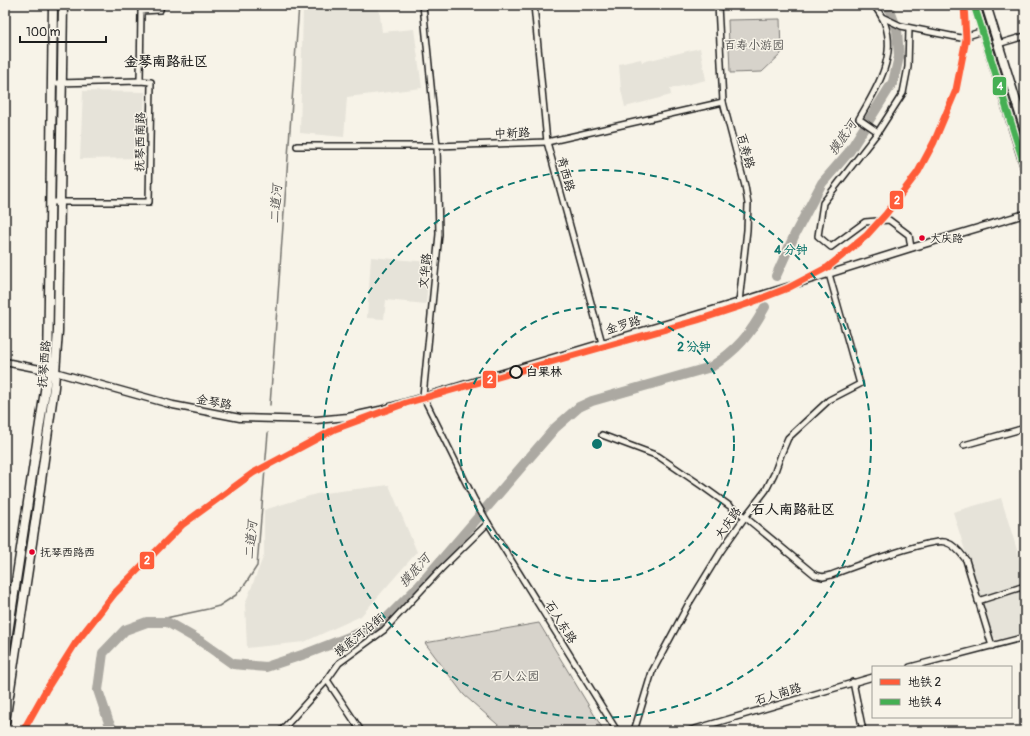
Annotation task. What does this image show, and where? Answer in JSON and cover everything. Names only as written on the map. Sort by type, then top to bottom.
[{"type":"main road","name":"抚琴西路","points":[[5,722],[37,510],[52,371],[53,5]]},
{"type":"main road","name":"抚琴西路","points":[[5,653],[14,589],[58,331],[57,202],[59,83],[63,5]]},
{"type":"main road","points":[[975,5],[1025,167]]},
{"type":"main road","points":[[986,5],[1025,130]]},
{"type":"street","points":[[59,83],[140,81],[141,11],[160,10],[161,5]]},
{"type":"street","name":"文华路","points":[[422,5],[437,146],[439,234],[423,396]]},
{"type":"street","name":"青西路","points":[[534,5],[547,142],[602,343]]},
{"type":"street","name":"百寿路","points":[[718,5],[723,102],[745,186],[748,204],[747,230],[739,302]]},
{"type":"street","points":[[874,5],[884,18],[887,32],[888,47],[886,66],[876,89],[859,119],[878,132]]},
{"type":"street","points":[[884,18],[901,26],[961,38],[982,31]]},
{"type":"street","points":[[909,28],[908,68],[903,93],[878,132],[823,203],[818,236],[831,247],[865,222],[889,220],[909,235],[911,248]]},
{"type":"street","points":[[998,44],[1025,36]]},
{"type":"street","name":"抚琴西南路","points":[[57,202],[149,202],[151,82],[140,81]]},
{"type":"street","name":"中新路","points":[[297,146],[437,146],[547,142],[723,102]]},
{"type":"street","points":[[829,274],[1025,214]]},
{"type":"street","name":"金罗路","points":[[423,396],[829,274]]},
{"type":"street","name":"大庆路","points":[[634,731],[652,672],[688,605],[721,551],[766,490],[788,438],[829,400],[860,384],[829,274]]},
{"type":"street","name":"金琴路","points":[[5,362],[52,371],[173,406],[240,418],[316,420],[348,417],[380,410],[423,396]]},
{"type":"street","points":[[423,396],[474,499],[488,523]]},
{"type":"street","points":[[964,445],[1025,428]]},
{"type":"street","points":[[602,435],[658,456],[745,517],[815,576],[823,577],[919,545],[934,542],[945,542],[961,553],[966,560],[992,646]]},
{"type":"street","name":"摸底河沿街","points":[[281,731],[327,680],[339,663],[384,630],[441,569],[488,523]]},
{"type":"street","name":"石人东路","points":[[488,523],[617,731]]},
{"type":"street","points":[[978,600],[1025,586]]},
{"type":"street","points":[[5,588],[14,589]]},
{"type":"street","points":[[914,666],[1025,637]]},
{"type":"street","name":"石人南路","points":[[688,731],[872,676]]},
{"type":"street","points":[[327,680],[361,731]]},
{"type":"street","points":[[852,682],[863,731]]},
{"type":"shaded area","points":[[303,8],[379,8],[382,32],[414,29],[422,88],[347,97],[344,137],[300,133]]},
{"type":"shaded area","points":[[700,48],[706,80],[670,89],[671,95],[625,107],[621,90],[619,64],[641,59],[642,62]]},
{"type":"shaded area","points":[[83,91],[145,92],[141,158],[80,159]]},
{"type":"shaded area","points":[[371,257],[429,262],[426,304],[386,300],[384,319],[367,318]]},
{"type":"shaded area","points":[[389,485],[417,552],[361,616],[304,642],[247,648],[245,604],[264,555],[264,510],[316,494]]},
{"type":"shaded area","points":[[1001,498],[1025,576],[1025,582],[982,596],[978,592],[953,512]]},
{"type":"shaded area","points":[[1025,589],[1025,632],[998,640],[993,637],[983,609],[985,602]]},
{"type":"green space","name":"百寿小游园","points":[[780,19],[781,54],[762,72],[730,73],[728,20]]},
{"type":"green space","name":"石人公园","points":[[539,623],[604,731],[505,731],[464,695],[425,643]]},
{"type":"waterway","name":"二道河","points":[[270,405],[299,5]]},
{"type":"waterway","name":"摸底河","points":[[776,276],[795,234],[822,183],[849,152],[893,82],[899,57],[897,30],[888,5]]},
{"type":"waterway","name":"摸底河","points":[[114,731],[109,723],[98,690],[103,653],[125,630],[147,622],[167,622],[202,642],[233,664],[266,667],[308,653],[370,629],[384,621],[419,586],[555,428],[579,407],[592,401],[711,367],[736,348],[754,326],[765,307]]},
{"type":"waterway","name":"二道河","points":[[147,622],[219,606],[236,595],[257,566],[268,433]]},
{"type":"metro line","name":"2","points":[[23,731],[46,690],[75,644],[114,594],[182,525],[253,473],[335,429],[406,403],[698,320],[747,304],[788,288],[828,267],[866,236],[886,214],[918,172],[934,142],[956,90],[966,39],[964,5]]},
{"type":"metro line","name":"4","points":[[974,5],[1025,167]]},
{"type":"place","name":"大庆路","points":[[922,238]]},
{"type":"place","name":"白果林","points":[[516,372]]},
{"type":"place","name":"抚琴西路西","points":[[32,552]]},
{"type":"district","name":"金琴南路社区","points":[[166,61]]},
{"type":"district","name":"石人南路社区","points":[[793,509]]}]
